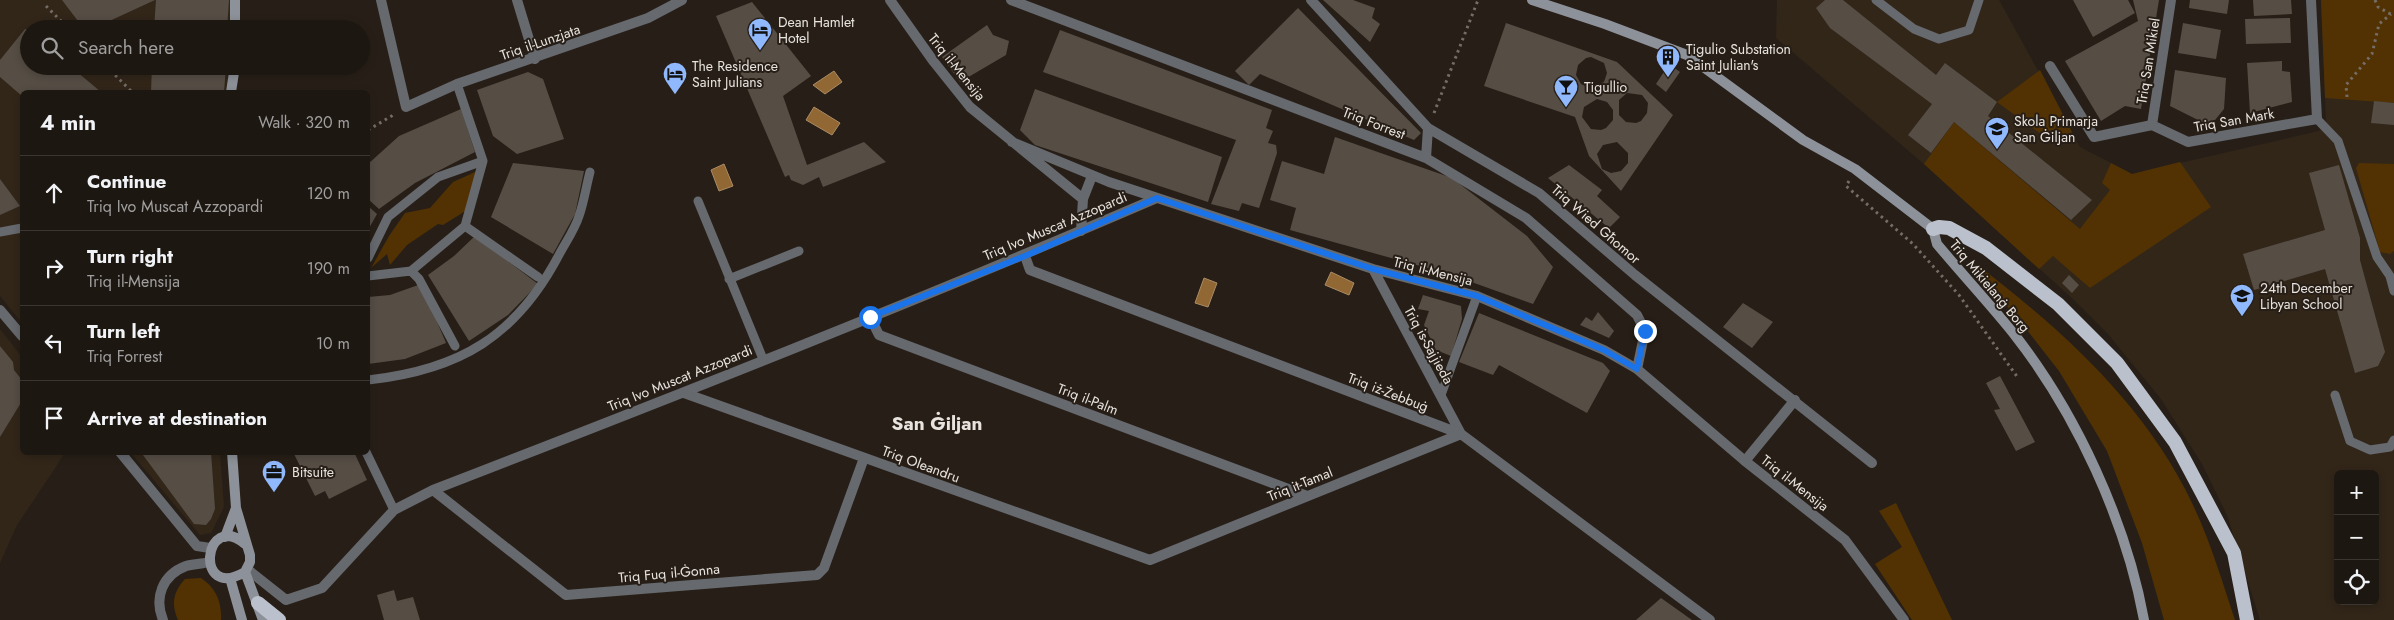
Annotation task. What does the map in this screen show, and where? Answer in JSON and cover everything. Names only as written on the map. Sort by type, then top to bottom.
[{"type":"highway","points":[[1934,229],[1939,227],[1949,228],[1986,248],[2058,304],[2117,363],[2175,442],[2234,553],[2247,620]]},
{"type":"highway","points":[[258,603],[279,620]]},
{"type":"main road","points":[[235,0],[235,20]]},
{"type":"main road","points":[[1532,0],[1605,24],[1687,55],[1803,140],[1855,169],[1934,229]]},
{"type":"main road","points":[[231,90],[234,75]]},
{"type":"main road","name":"Triq Mikielanġ Borg","points":[[1934,229],[1937,244],[2014,334],[2059,402],[2086,452],[2108,500],[2124,546],[2144,620]]},
{"type":"main road","points":[[232,455],[236,508],[245,544],[250,555],[246,571],[263,620]]},
{"type":"main road","points":[[226,537],[236,508]]},
{"type":"main road","points":[[245,544],[233,537],[226,537],[215,542],[210,548],[209,562],[216,574],[230,578],[246,571]]},
{"type":"main road","points":[[230,578],[242,620]]},
{"type":"street","points":[[381,0],[406,107]]},
{"type":"street","points":[[517,0],[535,58]]},
{"type":"street","name":"Triq il-Lunzjata","points":[[406,107],[457,84],[648,18],[682,0]]},
{"type":"street","name":"Triq il-Mensija","points":[[890,0],[934,62],[970,107],[1083,200]]},
{"type":"street","name":"Triq Forrest","points":[[1011,0],[1426,158],[1526,218],[1637,315],[1645,331],[1637,369]]},
{"type":"street","name":"Triq Wied Għomor","points":[[1311,0],[1428,128],[1539,193],[1635,275],[1795,400],[1872,463]]},
{"type":"street","name":"Triq San Mikiel","points":[[2152,125],[2171,0]]},
{"type":"street","points":[[2311,0],[2317,120]]},
{"type":"street","points":[[2050,66],[2094,137],[2152,125]]},
{"type":"street","name":"Triq San Mark","points":[[2152,125],[2188,142],[2317,120]]},
{"type":"street","points":[[1426,158],[1428,128]]},
{"type":"street","name":"Triq il-Mensija","points":[[1012,142],[1092,176],[1157,198],[1373,269],[1477,296],[1604,350],[1637,369],[1745,461],[1845,540],[1904,620]]},
{"type":"street","points":[[1081,231],[1083,200],[1092,176]]},
{"type":"street","name":"Triq Ivo Muscat Azzopardi","points":[[246,571],[286,600],[322,588],[394,510],[433,490],[684,393],[763,359],[1025,256],[1157,198]]},
{"type":"street","name":"Triq iż-Żebbuġ","points":[[1025,256],[1030,270],[1461,434],[1710,620]]},
{"type":"street","name":"Triq is-Sajjieda","points":[[1373,269],[1461,434]]},
{"type":"street","points":[[0,310],[20,334]]},
{"type":"street","name":"Triq il-Palm","points":[[870,317],[879,335],[1307,496]]},
{"type":"street","name":"Triq Oleandru","points":[[684,393],[1150,560]]},
{"type":"street","points":[[1745,461],[1795,400]]},
{"type":"street","name":"Triq it-Tamal","points":[[1150,560],[1461,434]]},
{"type":"street","points":[[122,455],[197,546],[210,548]]},
{"type":"street","name":"Triq Fuq il-Ġonna","points":[[433,490],[566,595],[817,575],[824,568],[864,458]]},
{"type":"street","points":[[163,620],[158,603],[160,589],[185,566],[209,562]]},
{"type":"lane","points":[[1876,0],[1914,29],[1939,39],[1969,30],[1979,0]]},
{"type":"lane","points":[[370,276],[411,271],[465,226],[483,160],[457,84]]},
{"type":"lane","points":[[2317,120],[2338,141],[2377,257],[2392,273],[2394,291]]},
{"type":"lane","points":[[370,254],[388,217],[438,177],[483,160]]},
{"type":"lane","points":[[370,380],[399,377],[457,360],[505,329],[545,283],[579,218],[590,172]]},
{"type":"lane","points":[[698,201],[763,359]]},
{"type":"lane","points":[[465,226],[538,277]]},
{"type":"lane","points":[[0,232],[20,228]]},
{"type":"lane","points":[[730,279],[799,251]]},
{"type":"lane","points":[[411,271],[419,279],[455,346]]},
{"type":"lane","points":[[1441,395],[1477,296]]},
{"type":"lane","points":[[2336,395],[2350,441],[2370,450],[2390,447],[2394,440]]},
{"type":"lane","points":[[367,455],[394,510]]},
{"type":"path","points":[[1428,128],[1478,0]]},
{"type":"path","points":[[2347,96],[2346,85],[2372,54],[2378,24],[2392,15],[2378,7],[2375,0]]},
{"type":"path","points":[[46,6],[59,20]]},
{"type":"path","points":[[115,75],[130,90]]},
{"type":"path","points":[[370,129],[406,107]]},
{"type":"path","points":[[1855,169],[1846,186],[1913,244],[1959,295],[2018,378]]},
{"type":"shaded area","points":[[0,0],[231,0],[231,20],[20,20],[20,75],[229,75],[226,90],[20,90],[20,321],[0,296]]},
{"type":"shaded area","name":"24th December Libyan School","points":[[1777,0],[1999,0],[2080,147],[2132,174],[2319,131],[2326,122],[2321,0],[2394,0],[2394,620],[2260,620],[2227,515],[2202,464],[2161,399],[2108,334],[2074,300],[1924,164],[1776,38]]},
{"type":"shaded area","points":[[2321,0],[2394,0],[2394,103],[2325,98]]},
{"type":"shaded area","points":[[2040,70],[2072,132],[2056,145],[1997,102]]},
{"type":"shaded area","points":[[834,71],[842,82],[825,94],[813,85]]},
{"type":"shaded area","points":[[814,107],[840,123],[832,135],[806,120]]},
{"type":"shaded area","points":[[1954,122],[2080,229],[2110,190],[2102,183],[2111,163],[2132,174],[2180,162],[2211,207],[2090,288],[2053,256],[2039,269],[1924,164]]},
{"type":"shaded area","points":[[2359,163],[2394,164],[2394,251],[2390,254],[2380,252],[2356,168]]},
{"type":"shaded area","points":[[724,164],[733,186],[719,191],[711,170]]},
{"type":"shaded area","points":[[484,168],[475,205],[443,225],[438,224],[407,245],[390,265],[387,254],[371,268],[389,236],[405,213],[430,208],[453,182]]},
{"type":"shaded area","points":[[1976,264],[2069,342],[2125,401],[2150,433],[2173,467],[2192,503],[2204,531],[2235,620],[2164,620],[2142,543],[2107,451],[2059,371],[2020,321],[1972,267]]},
{"type":"shaded area","points":[[1331,272],[1354,283],[1349,295],[1325,285]]},
{"type":"shaded area","points":[[1204,278],[1217,283],[1208,307],[1195,303]]},
{"type":"shaded area","points":[[0,329],[20,354],[20,455],[64,455],[17,525],[0,563]]},
{"type":"shaded area","points":[[133,455],[220,455],[224,507],[211,533],[200,535]]},
{"type":"shaded area","points":[[1896,503],[1952,620],[1912,620],[1875,564],[1902,547],[1879,511]]},
{"type":"shaded area","points":[[201,578],[211,586],[217,596],[221,620],[178,620],[174,609],[174,598],[178,589],[185,579]]},
{"type":"building","points":[[62,0],[155,0],[112,20],[77,20]]},
{"type":"building","points":[[156,0],[229,0],[228,20],[155,20]]},
{"type":"building","points":[[1323,0],[1353,0],[1375,8],[1372,18],[1380,24],[1370,42]]},
{"type":"building","points":[[1825,0],[1843,0],[1936,75],[1945,63],[1997,102],[1988,116],[2092,200],[2071,220],[1954,122],[1931,153],[1908,135],[1932,104],[1830,28],[1816,8]]},
{"type":"building","points":[[2073,0],[2128,0],[2135,13],[2093,37]]},
{"type":"building","points":[[2133,0],[2159,0],[2141,109],[2125,106],[2101,121],[2065,61],[2138,21]]},
{"type":"building","points":[[2190,0],[2229,0],[2227,14],[2189,8]]},
{"type":"building","points":[[2253,0],[2291,0],[2292,14],[2254,16]]},
{"type":"building","points":[[752,2],[811,76],[783,96],[807,165],[864,142],[886,162],[823,187],[819,177],[803,185],[791,180],[789,175],[785,177],[716,16]]},
{"type":"building","points":[[1298,8],[1421,133],[1414,140],[1260,74],[1249,85],[1235,71]]},
{"type":"building","points":[[2290,18],[2291,43],[2246,44],[2245,19]]},
{"type":"building","name":"Tigullio","points":[[1506,23],[1617,62],[1673,115],[1621,191],[1589,156],[1575,117],[1484,86]],"holes":[[[1591,57],[1604,63],[1607,73],[1604,82],[1590,88],[1581,84],[1576,75],[1578,65],[1586,58]],[[1627,93],[1642,95],[1648,103],[1647,113],[1641,121],[1636,123],[1626,122],[1619,115],[1619,100]],[[1597,99],[1607,102],[1613,110],[1613,120],[1606,128],[1601,130],[1591,129],[1582,117],[1584,107]],[[1617,142],[1628,153],[1628,163],[1621,171],[1611,173],[1602,169],[1597,154],[1603,145]]]},
{"type":"building","points":[[2183,23],[2221,30],[2216,59],[2178,53]]},
{"type":"building","points":[[987,25],[993,35],[1009,41],[1006,55],[960,82],[942,57]]},
{"type":"building","points":[[1060,30],[1272,110],[1266,128],[1273,131],[1268,143],[1276,145],[1277,153],[1259,208],[1242,203],[1239,211],[1211,204],[1236,140],[1043,72]]},
{"type":"building","points":[[20,35],[20,75],[81,75],[99,90],[20,90],[20,94],[0,77],[0,60]]},
{"type":"building","points":[[2282,61],[2282,71],[2290,72],[2292,102],[2250,113],[2247,63]]},
{"type":"building","name":"Tigulio Substation Saint Julian's","points":[[1669,64],[1680,72],[1666,92],[1656,84]]},
{"type":"building","points":[[2175,70],[2226,78],[2224,109],[2215,120],[2206,124],[2170,106]]},
{"type":"building","points":[[528,72],[543,79],[564,139],[517,154],[493,136],[477,90]]},
{"type":"building","points":[[152,75],[225,75],[224,90],[151,90]]},
{"type":"building","points":[[1035,89],[1222,157],[1208,202],[1035,145],[1020,130]]},
{"type":"building","points":[[2374,101],[2394,103],[2394,125],[2371,123]]},
{"type":"building","points":[[461,109],[475,152],[415,183],[379,209],[370,201],[370,162],[399,136]]},
{"type":"building","points":[[1335,137],[1452,178],[1527,236],[1553,267],[1533,304],[1449,274],[1290,230],[1296,208],[1270,200],[1282,161],[1324,174]]},
{"type":"building","points":[[513,163],[584,171],[575,214],[553,254],[491,217]]},
{"type":"building","points":[[1569,165],[1602,190],[1597,196],[1620,217],[1609,228],[1548,178]]},
{"type":"building","points":[[2339,165],[2360,238],[2360,260],[2385,352],[2378,366],[2355,373],[2325,269],[2254,290],[2243,254],[2325,230],[2309,173]]},
{"type":"building","points":[[0,179],[20,206],[0,215]]},
{"type":"building","points":[[370,208],[377,214],[370,226]]},
{"type":"building","points":[[475,236],[538,284],[508,315],[469,341],[428,275],[454,256]]},
{"type":"building","points":[[2069,275],[2079,285],[2072,293],[2062,283]]},
{"type":"building","points":[[421,284],[446,343],[405,359],[370,364],[370,297],[390,295]]},
{"type":"building","points":[[1423,295],[1461,306],[1462,319],[1451,356],[1436,350],[1424,325],[1429,311],[1418,309]]},
{"type":"building","points":[[1743,303],[1773,322],[1752,348],[1723,327]]},
{"type":"building","points":[[1598,312],[1614,331],[1609,338],[1580,325],[1586,317],[1592,321]]},
{"type":"building","points":[[1479,313],[1603,363],[1610,371],[1587,413],[1499,365],[1493,375],[1459,362]]},
{"type":"building","points":[[0,346],[13,362],[14,370],[20,378],[20,404],[0,437]]},
{"type":"building","points":[[2000,376],[2035,442],[2016,451],[1994,410],[2000,409],[1986,383]]},
{"type":"building","points":[[143,455],[211,455],[215,509],[206,525],[194,524]]},
{"type":"building","points":[[294,455],[355,455],[367,480],[329,499],[325,491],[315,496]]},
{"type":"building","points":[[394,590],[397,601],[413,597],[420,620],[384,620],[377,595]]},
{"type":"building","points":[[1661,598],[1692,620],[1636,620]]},
{"type":"place","name":"Dean Hamlet Hotel","points":[[760,51]]},
{"type":"place","name":"Tigulio Substation Saint Julian's","points":[[1668,78]]},
{"type":"place","name":"The Residence Saint Julians","points":[[675,95]]},
{"type":"place","name":"Tigullio","points":[[1566,108]]},
{"type":"place","name":"Skola Primarja San Ġiljan","points":[[1997,150]]},
{"type":"place","name":"24th December Libyan School","points":[[2242,317]]},
{"type":"place","name":"Bitsuite","points":[[274,493]]},
{"type":"district","name":"San Ġiljan","points":[[937,423]]},
{"type":"route","points":[[870,317],[1025,256],[1157,198],[1373,269],[1477,296],[1604,350],[1637,369],[1645,331]]}]
